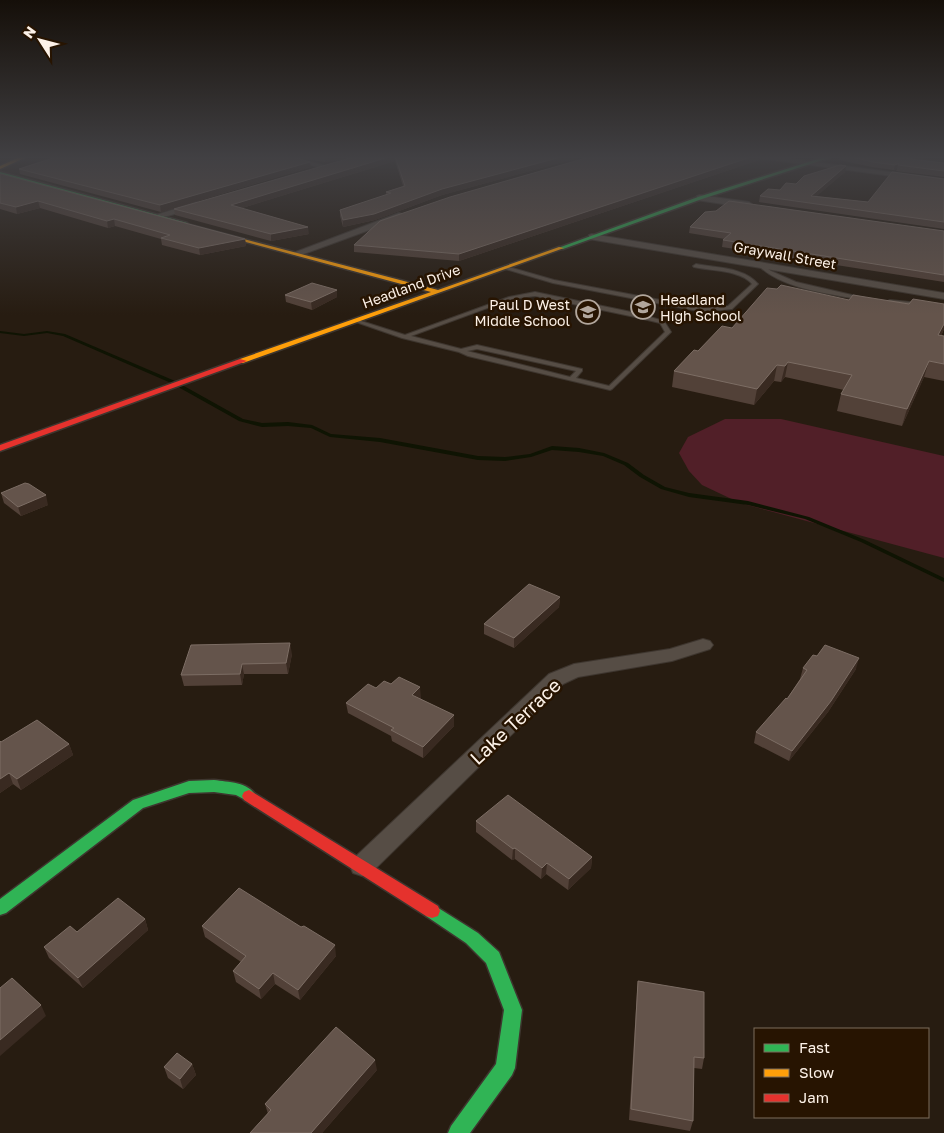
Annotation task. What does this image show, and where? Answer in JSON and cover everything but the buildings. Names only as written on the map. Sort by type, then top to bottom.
[{"type":"main road","points":[[133,209],[439,292]]},
{"type":"main road","name":"Headland Drive","points":[[0,448],[670,209]]},
{"type":"main road","points":[[0,908],[138,804],[188,787],[214,786],[239,790],[362,866],[472,938],[493,958],[513,1010],[505,1068],[458,1133]]},
{"type":"street","points":[[160,216],[183,209]]},
{"type":"street","points":[[298,253],[407,213]]},
{"type":"street","name":"Graywall Street","points":[[592,237],[944,296]]},
{"type":"street","name":"Lake Terrace","points":[[362,866],[556,679],[574,672],[672,655],[703,645]]},
{"type":"lane","points":[[505,268],[545,279],[703,310],[730,308],[755,284],[753,280],[745,276],[696,266],[708,256]]},
{"type":"lane","points":[[762,266],[766,271],[782,279],[834,293],[868,298]]},
{"type":"lane","points":[[356,321],[404,337],[462,351],[470,355],[610,388],[668,332],[662,322],[636,315],[535,294],[525,294],[404,337]]},
{"type":"lane","points":[[886,301],[924,306]]},
{"type":"lane","points":[[462,351],[477,347],[580,370],[571,379]]},
{"type":"shaded area","points":[[725,419],[781,419],[944,456],[944,558],[740,503],[702,485],[689,471],[679,453],[688,437]]},
{"type":"waterway","points":[[0,332],[24,335],[47,332],[64,335],[173,382],[241,420],[262,425],[288,424],[312,427],[330,435],[380,440],[478,458],[505,459],[531,455],[552,448],[579,450],[604,455],[626,464],[663,488],[689,495],[748,503],[807,518],[863,541],[944,580]]},
{"type":"traffic: fast","points":[[129,209],[185,224]]},
{"type":"traffic: fast","points":[[561,248],[670,209]]},
{"type":"traffic: fast","points":[[0,908],[138,804],[189,787],[214,786],[239,790],[249,796]]},
{"type":"traffic: fast","points":[[432,911],[472,938],[493,958],[513,1010],[505,1068],[458,1133]]},
{"type":"traffic: slow","points":[[185,224],[439,292]]},
{"type":"traffic: slow","points":[[243,361],[561,248]]},
{"type":"traffic: jam","points":[[0,448],[243,361]]},
{"type":"traffic: jam","points":[[249,796],[432,911]]},
{"type":"place","name":"Headland High School","points":[[643,307]]},
{"type":"place","name":"Paul D West Middle School","points":[[588,312]]}]
